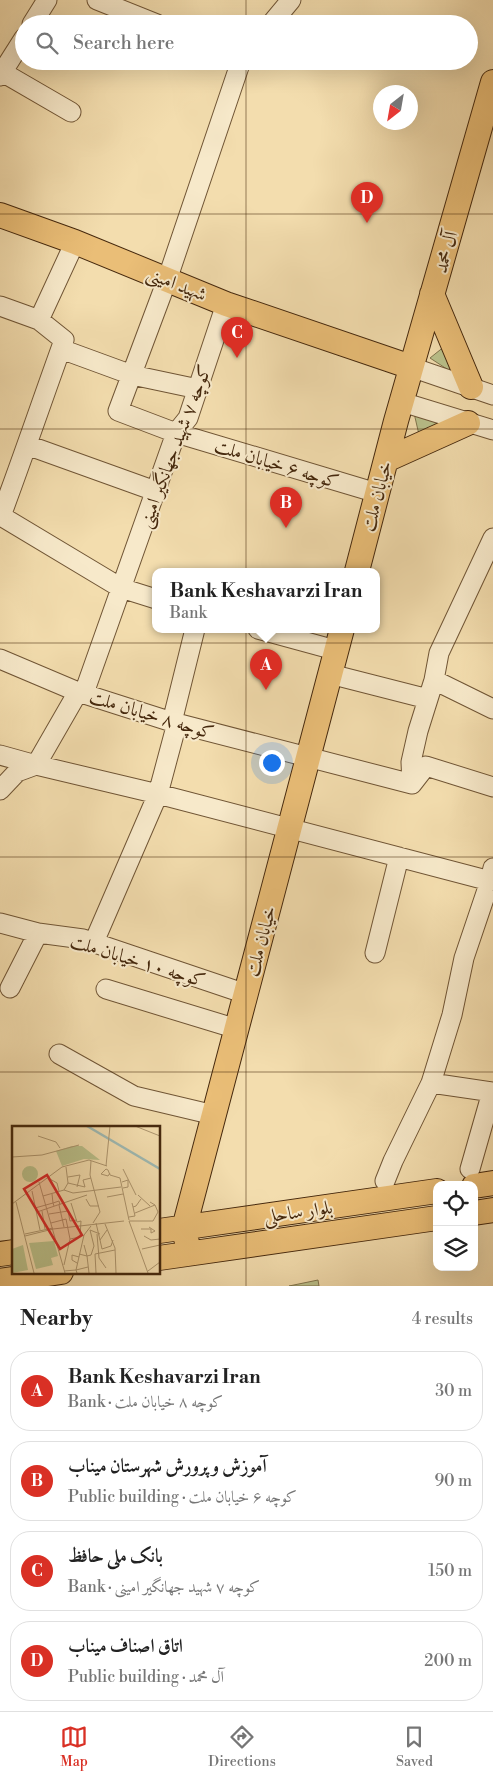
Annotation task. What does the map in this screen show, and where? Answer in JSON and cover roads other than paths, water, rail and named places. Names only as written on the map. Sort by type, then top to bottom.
[{"type":"main road","name":"آل محمد","points":[[399,412],[493,82]]},
{"type":"main road","name":"شهید امینی","points":[[0,215],[75,242],[226,304],[411,367]]},
{"type":"main road","points":[[432,294],[482,391]]},
{"type":"main road","name":"خیابان ملت","points":[[358,568],[399,412]]},
{"type":"main road","points":[[386,460],[468,423]]},
{"type":"main road","name":"خیابان ملت","points":[[189,1253],[184,1228],[338,639]]},
{"type":"main road","points":[[472,1177],[493,1183]]},
{"type":"main road","name":"بلوار ساحلی","points":[[160,1231],[433,1192]]},
{"type":"main road","points":[[478,1212],[493,1210]]},
{"type":"main road","name":"بلوار ساحلی","points":[[160,1258],[433,1219]]},
{"type":"main road","points":[[0,1281],[47,1274]]},
{"type":"street","points":[[38,15],[47,0]]},
{"type":"street","points":[[97,0],[135,15]]},
{"type":"street","points":[[278,15],[291,0]]},
{"type":"street","points":[[15,52],[1,74],[71,112]]},
{"type":"street","points":[[132,375],[167,280],[238,70]]},
{"type":"street","points":[[39,320],[75,242]]},
{"type":"street","name":"کوچه ۷ شهید جهانگیر امینی","points":[[36,765],[81,692],[121,588],[176,433],[188,418],[226,304]]},
{"type":"street","points":[[0,306],[39,320],[64,340],[1,516],[121,588],[152,598]]},
{"type":"street","points":[[60,349],[132,375],[198,389]]},
{"type":"street","points":[[411,367],[482,391]]},
{"type":"street","name":"کوچه ۶ خیابان ملت","points":[[132,375],[118,411],[176,433],[377,493]]},
{"type":"street","points":[[399,412],[468,423],[493,430]]},
{"type":"street","points":[[27,445],[155,491]]},
{"type":"street","points":[[412,784],[411,762],[434,680],[439,653],[493,538]]},
{"type":"street","points":[[94,942],[158,794],[194,633]]},
{"type":"street","points":[[290,633],[338,639]]},
{"type":"street","name":"کوچه ۸ خیابان ملت","points":[[0,659],[81,692],[174,722],[412,784]]},
{"type":"street","points":[[330,674],[428,699]]},
{"type":"street","points":[[434,680],[493,709]]},
{"type":"street","points":[[0,755],[399,857],[492,875],[464,958],[452,1015],[431,1083],[385,1181]]},
{"type":"street","points":[[0,790],[17,772],[36,765]]},
{"type":"street","points":[[412,784],[426,766],[493,787]]},
{"type":"street","points":[[374,953],[399,857]]},
{"type":"street","name":"کوچه ۱۰ خیابان ملت","points":[[0,923],[38,933],[94,942],[246,994]]},
{"type":"street","points":[[10,988],[38,933]]},
{"type":"street","points":[[106,989],[237,1029]]},
{"type":"street","points":[[59,1054],[134,1096],[214,1115]]},
{"type":"street","points":[[431,1083],[492,1092],[472,1177]]},
{"type":"place","name":"اتاق اصناف میناب","points":[[367,223]]},
{"type":"place","name":"بانک ملی حافظ","points":[[237,358]]},
{"type":"place","name":"آموزش و پرورش شهرستان میناب","points":[[286,528]]},
{"type":"place","name":"Bank Keshavarzi Iran","points":[[266,690]]}]
